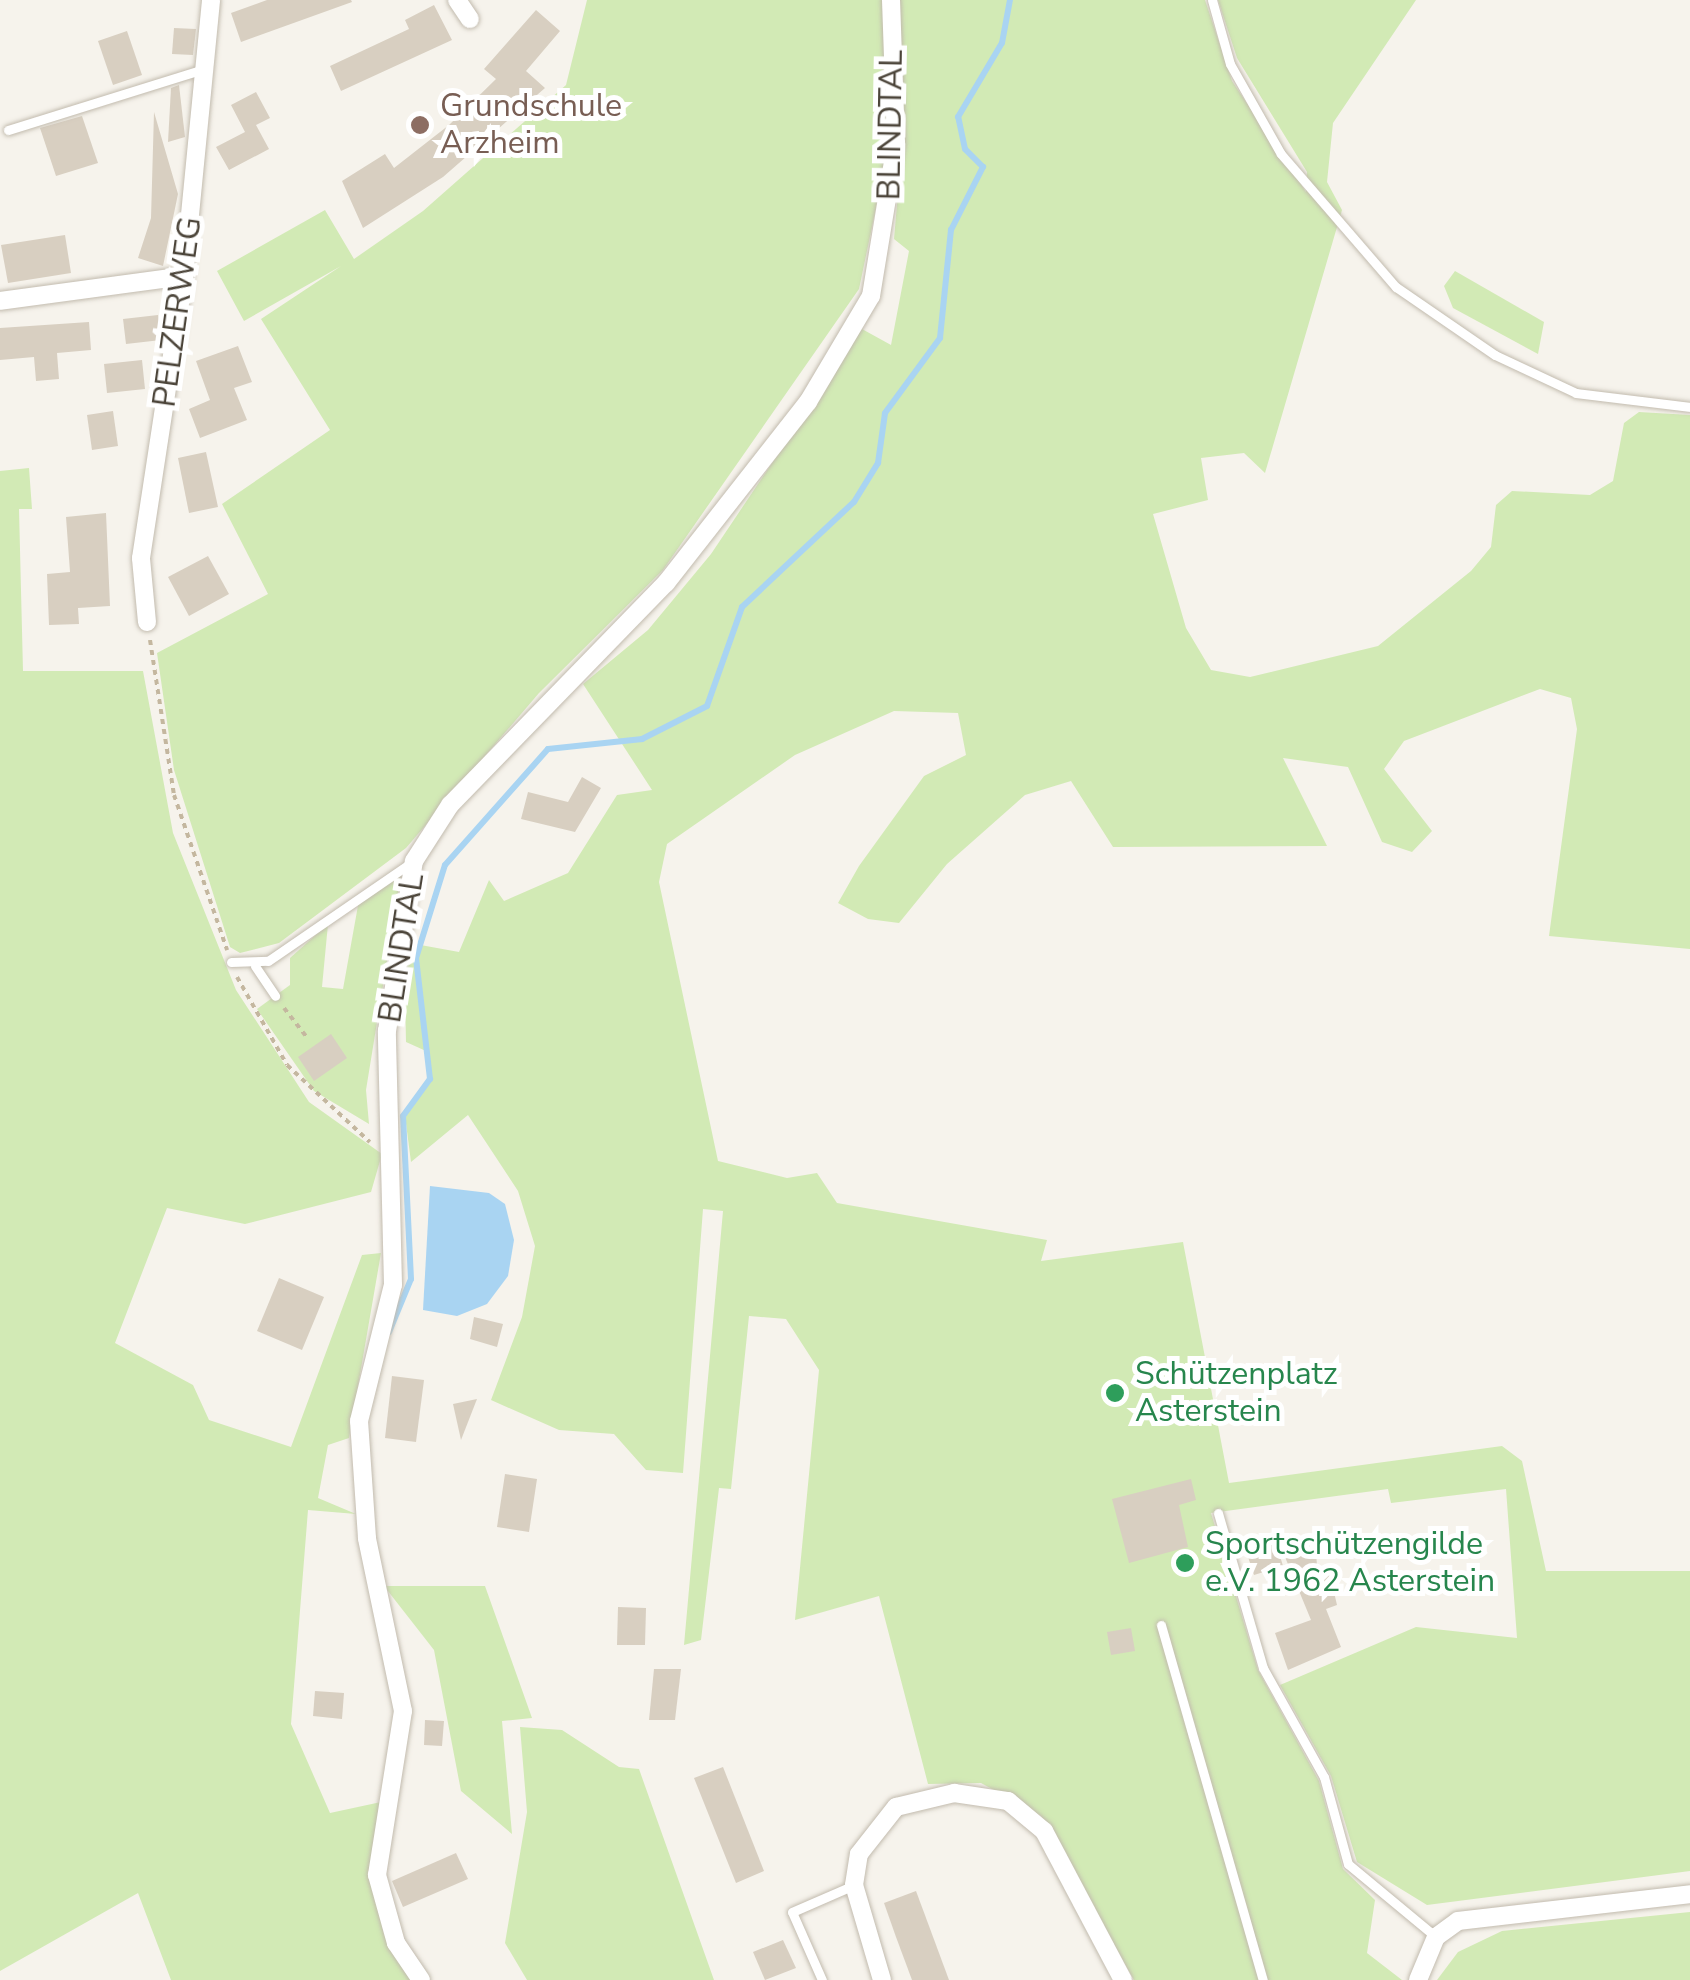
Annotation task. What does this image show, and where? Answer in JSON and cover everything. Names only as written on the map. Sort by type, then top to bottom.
[{"type":"street","name":"PELZERWEG","points":[[147,622],[141,558],[184,276],[210,67],[211,0]]},
{"type":"street","points":[[458,0],[470,20]]},
{"type":"street","name":"BLINDTAL","points":[[421,1980],[396,1943],[377,1874],[404,1711],[367,1538],[359,1421],[393,1286],[388,1031],[414,861],[450,804],[666,583],[808,402],[870,296],[896,142],[891,0]]},
{"type":"street","points":[[0,301],[184,276]]},
{"type":"street","points":[[882,1980],[854,1885],[866,1841],[896,1807],[923,1797],[1008,1801],[1044,1832],[1123,1980]]},
{"type":"street","points":[[1418,1980],[1436,1937],[1492,1913],[1690,1894]]},
{"type":"lane","points":[[1212,0],[1230,64],[1281,154],[1396,287],[1495,355],[1576,393],[1690,407]]},
{"type":"lane","points":[[8,130],[210,67]]},
{"type":"lane","points":[[232,962],[255,966],[414,861]]},
{"type":"lane","points":[[255,966],[275,996]]},
{"type":"lane","points":[[1218,1513],[1262,1668],[1324,1777],[1348,1864],[1436,1937]]},
{"type":"lane","points":[[1160,1626],[1263,1980]]},
{"type":"lane","points":[[822,1980],[792,1912],[854,1885]]},
{"type":"path","points":[[147,622],[174,795],[232,962],[288,1065],[365,1140]]},
{"type":"path","points":[[275,996],[308,1039]]},
{"type":"green space","points":[[587,0],[884,0],[887,155],[859,289],[663,570],[539,693],[406,848],[279,943],[240,953],[230,947],[174,770],[157,653],[268,594],[222,504],[330,430],[261,319],[341,266],[244,321],[217,271],[325,210],[354,259],[423,211],[566,85]]},
{"type":"green space","points":[[898,0],[1205,0],[1232,81],[1306,192],[1307,172],[1237,58],[1218,0],[1416,0],[1333,123],[1327,182],[1342,210],[1265,473],[1244,453],[1201,458],[1208,500],[1153,514],[1186,628],[1211,670],[1250,677],[1378,646],[1471,571],[1491,547],[1496,505],[1512,491],[1590,495],[1613,481],[1624,423],[1639,412],[1690,415],[1690,949],[1549,936],[1577,729],[1571,698],[1540,689],[1404,741],[1384,769],[1432,831],[1412,852],[1382,842],[1348,767],[1283,758],[1327,846],[1113,847],[1071,781],[1025,795],[947,864],[899,923],[868,919],[838,903],[859,866],[924,776],[966,755],[958,713],[894,711],[795,755],[667,844],[659,882],[718,1161],[787,1178],[817,1173],[837,1203],[1047,1240],[1041,1261],[1183,1242],[1229,1483],[1502,1446],[1522,1461],[1546,1571],[1690,1571],[1690,1871],[1427,1905],[1357,1862],[1331,1776],[1280,1685],[1416,1627],[1517,1638],[1506,1489],[1391,1503],[1388,1489],[1211,1513],[1258,1670],[1319,1781],[1343,1869],[1375,1900],[1367,1953],[1402,1980],[1134,1980],[1041,1816],[981,1783],[928,1784],[879,1596],[795,1620],[819,1370],[786,1319],[749,1316],[731,1489],[719,1488],[701,1640],[684,1645],[723,1211],[703,1209],[683,1473],[646,1470],[614,1434],[559,1430],[491,1400],[522,1317],[535,1246],[518,1191],[468,1115],[411,1162],[405,1116],[432,1080],[426,1051],[406,1042],[404,942],[459,952],[489,880],[504,901],[568,873],[617,795],[652,790],[583,684],[648,630],[711,554],[862,329],[891,345],[909,251],[894,239],[903,135]]},
{"type":"green space","points":[[1455,271],[1544,322],[1538,354],[1453,308],[1444,286]]},
{"type":"green space","points":[[29,468],[32,509],[19,509],[23,671],[143,671],[173,833],[236,990],[309,1102],[382,1154],[371,1192],[245,1224],[167,1208],[115,1343],[193,1385],[209,1420],[291,1447],[362,1255],[381,1253],[349,1438],[328,1445],[318,1498],[356,1514],[308,1510],[291,1724],[330,1813],[381,1802],[373,1881],[384,1935],[411,1980],[171,1980],[138,1893],[0,1971],[0,471]]},
{"type":"green space","points":[[401,875],[366,1090],[369,1124],[314,1091],[257,1009],[290,985],[290,958],[328,924],[322,987],[343,989],[359,900]]},
{"type":"green space","points":[[384,1586],[485,1586],[532,1718],[502,1721],[512,1834],[461,1791],[434,1650]]},
{"type":"green space","points":[[520,1727],[562,1730],[619,1767],[639,1769],[714,1980],[527,1980],[505,1943],[527,1812]]},
{"type":"green space","points":[[1690,1912],[1690,1980],[1437,1980],[1458,1952],[1502,1931]]},
{"type":"water","points":[[430,1186],[489,1193],[505,1204],[514,1240],[508,1276],[487,1304],[457,1316],[423,1310]]},
{"type":"building","points":[[267,0],[352,2],[241,42],[231,13]]},
{"type":"building","points":[[434,5],[452,40],[341,91],[330,66],[409,29],[405,20]]},
{"type":"building","points":[[536,10],[560,31],[526,71],[545,88],[443,177],[363,228],[342,181],[385,154],[394,168],[449,125],[496,79],[484,69]]},
{"type":"building","points":[[174,28],[196,29],[193,55],[172,54]]},
{"type":"building","points":[[127,31],[142,75],[113,85],[98,41]]},
{"type":"building","points":[[179,85],[185,137],[168,142],[171,88]]},
{"type":"building","points":[[256,92],[270,118],[256,125],[269,149],[229,170],[216,147],[245,132],[231,105]]},
{"type":"building","points":[[154,112],[178,194],[163,266],[138,258],[151,218]]},
{"type":"building","points":[[82,116],[98,163],[56,176],[40,128]]},
{"type":"building","points":[[65,235],[71,273],[8,283],[1,245]]},
{"type":"building","points":[[158,315],[161,340],[126,344],[123,319]]},
{"type":"building","points":[[89,322],[91,350],[57,353],[59,379],[36,381],[34,357],[0,360],[0,328]]},
{"type":"building","points":[[238,346],[252,382],[234,388],[247,420],[200,438],[189,409],[210,400],[196,361]]},
{"type":"building","points":[[142,360],[145,389],[107,393],[104,364]]},
{"type":"building","points":[[113,411],[118,446],[92,450],[87,415]]},
{"type":"building","points":[[206,452],[218,507],[189,513],[178,458]]},
{"type":"building","points":[[106,513],[110,606],[78,608],[79,624],[49,625],[47,574],[70,572],[66,517]]},
{"type":"building","points":[[208,556],[229,594],[189,616],[168,577]]},
{"type":"building","points":[[582,777],[601,788],[575,832],[521,819],[528,792],[568,802]]},
{"type":"building","points":[[331,1034],[347,1058],[314,1081],[298,1057]]},
{"type":"building","points":[[279,1278],[324,1297],[302,1350],[257,1331]]},
{"type":"building","points":[[474,1317],[503,1324],[497,1347],[470,1339]]},
{"type":"building","points":[[392,1376],[424,1380],[416,1442],[385,1438]]},
{"type":"building","points":[[477,1399],[461,1440],[453,1404]]},
{"type":"building","points":[[505,1474],[537,1479],[529,1532],[497,1527]]},
{"type":"building","points":[[1191,1479],[1196,1500],[1179,1505],[1188,1547],[1129,1563],[1112,1499]]},
{"type":"building","points":[[1274,1536],[1283,1566],[1254,1575],[1244,1545]]},
{"type":"building","points":[[1316,1553],[1318,1577],[1330,1575],[1337,1605],[1326,1609],[1341,1647],[1288,1670],[1275,1633],[1311,1620],[1285,1557]]},
{"type":"building","points":[[618,1607],[646,1608],[645,1645],[617,1645]]},
{"type":"building","points":[[1131,1628],[1135,1651],[1111,1655],[1107,1632]]},
{"type":"building","points":[[654,1669],[681,1669],[675,1720],[649,1720]]},
{"type":"building","points":[[315,1691],[344,1693],[342,1719],[313,1716]]},
{"type":"building","points":[[425,1720],[444,1721],[442,1746],[424,1745]]},
{"type":"building","points":[[723,1767],[764,1871],[736,1883],[694,1778]]},
{"type":"building","points":[[456,1853],[468,1879],[403,1907],[392,1881]]},
{"type":"building","points":[[916,1891],[949,1980],[912,1980],[896,1937],[884,1903]]},
{"type":"building","points":[[783,1940],[796,1968],[765,1980],[753,1952]]},
{"type":"waterway","points":[[389,1332],[411,1279],[403,1116],[430,1079],[416,958],[445,865],[548,749],[642,739],[707,706],[742,607],[854,502],[878,463],[885,413],[940,338],[951,230],[983,167],[965,149],[958,117],[1002,43],[1010,0]]},
{"type":"place","name":"Grundschule Arzheim","points":[[420,125]]},
{"type":"place","name":"Schützenplatz Asterstein","points":[[1115,1393]]},
{"type":"place","name":"Sportschützengilde e.V. 1962 Asterstein","points":[[1185,1563]]}]
